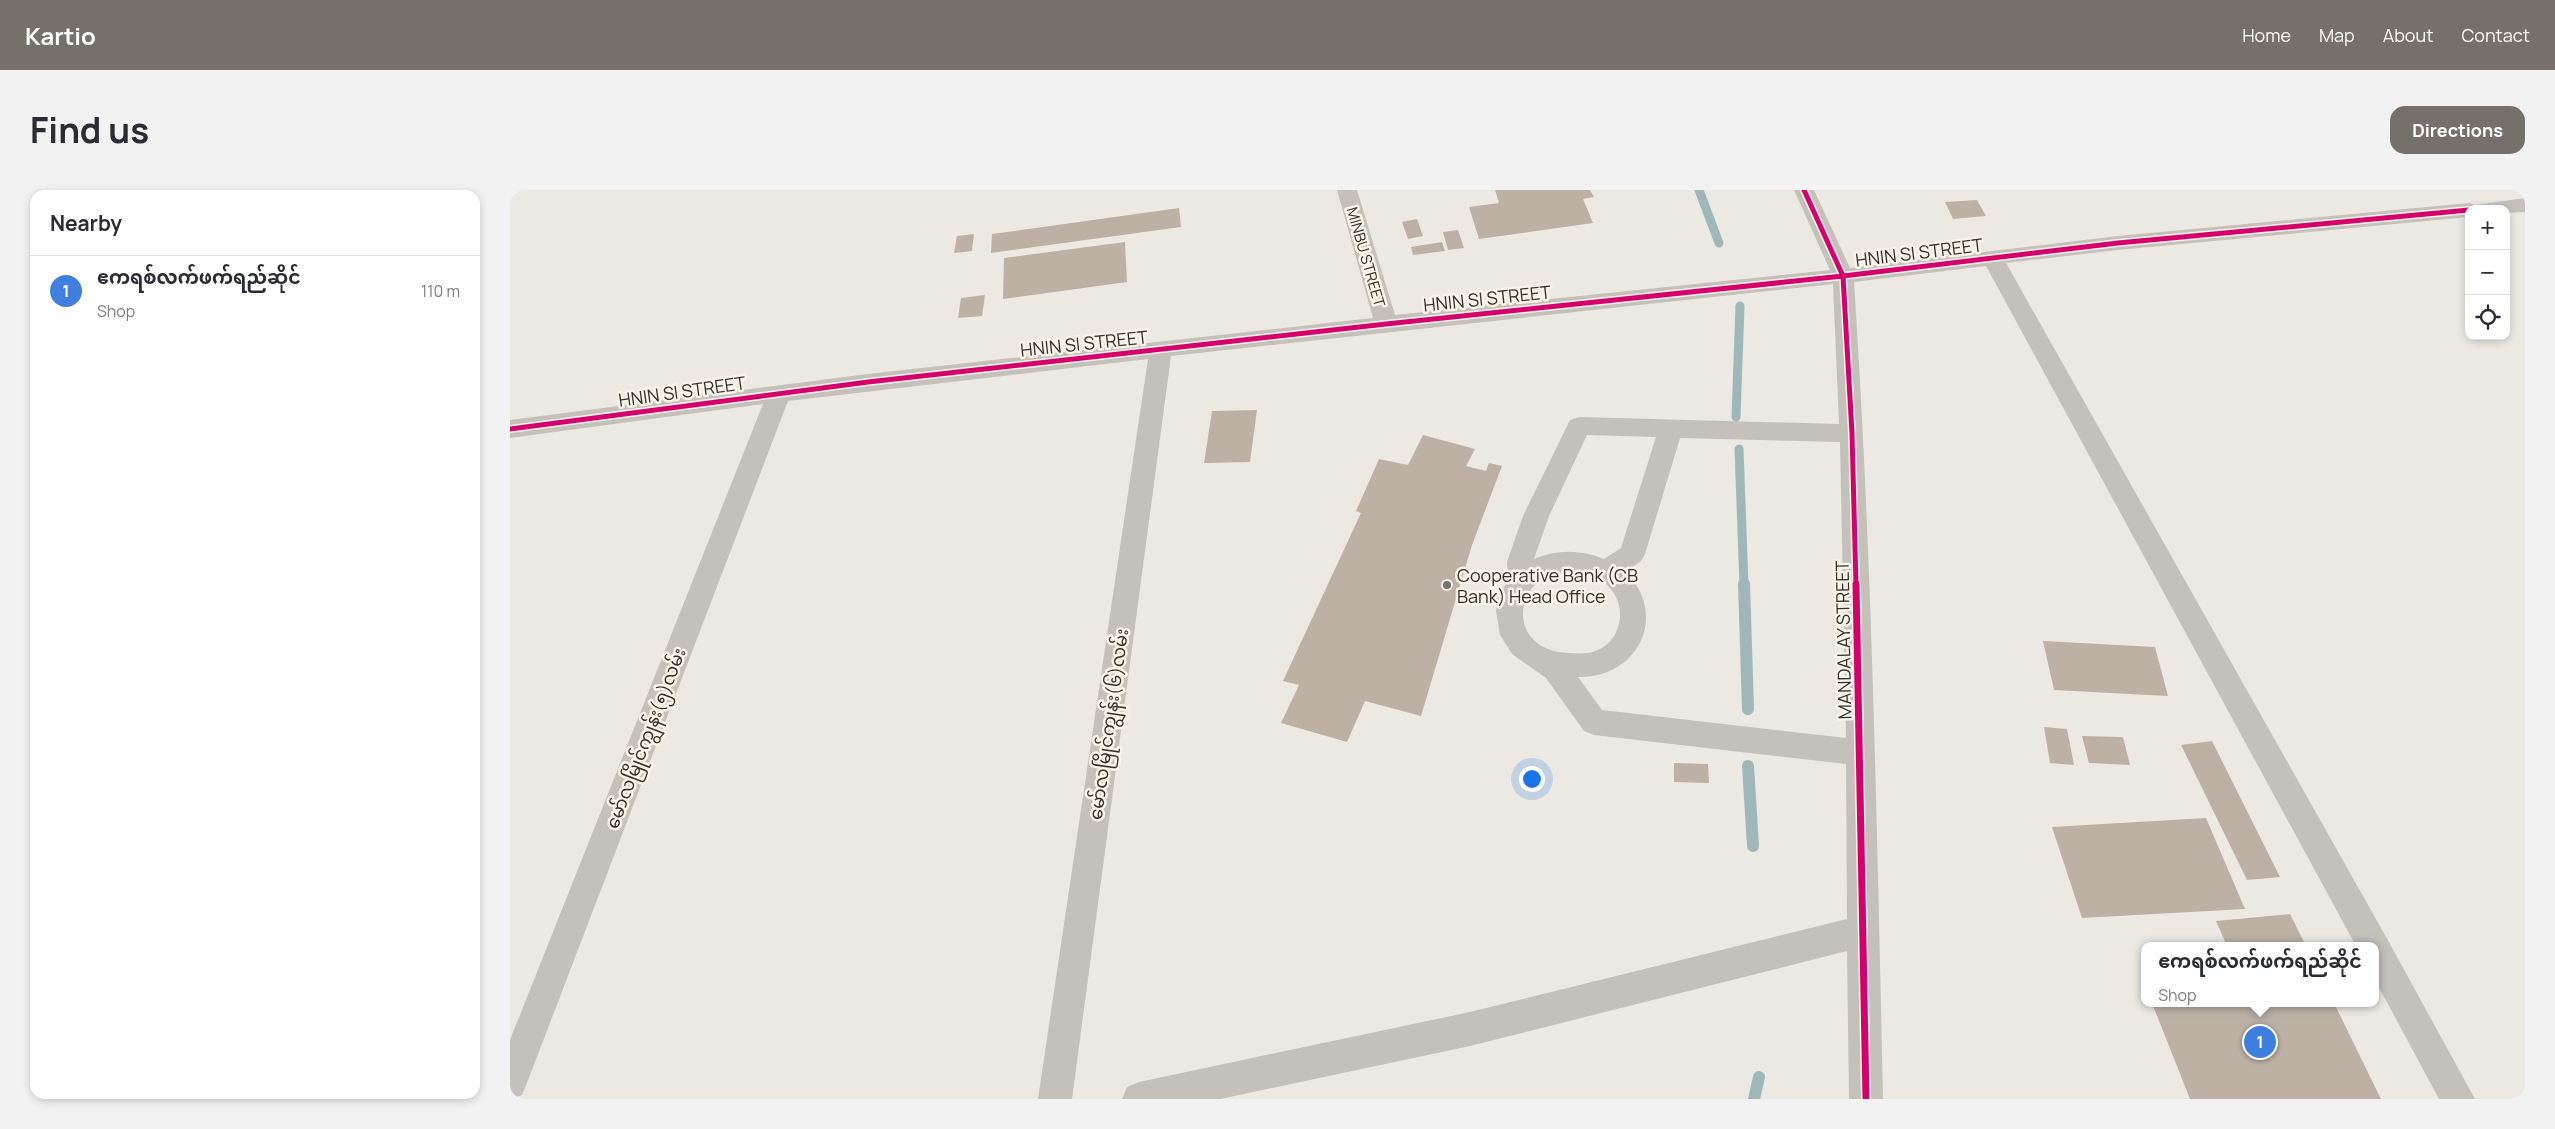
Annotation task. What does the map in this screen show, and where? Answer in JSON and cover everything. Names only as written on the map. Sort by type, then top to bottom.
[{"type":"street","name":"MINBU STREET","points":[[1346,190],[1386,324]]},
{"type":"street","name":"MANDALAY STREET","points":[[1804,190],[1843,276],[1852,432],[1866,1099]]},
{"type":"street","points":[[2510,206],[2525,205]]},
{"type":"street","name":"HNIN SI STREET","points":[[510,429],[779,394],[1161,349],[1843,276],[2127,242],[2465,210]]},
{"type":"street","points":[[1993,258],[2371,942]]},
{"type":"street","name":"မော်လမြိုင်ကျွန်း(၆)လမ်း","points":[[1054,1099],[1161,349]]},
{"type":"street","name":"မော်လမြိုင်ကျွန်း(၅)လမ်း","points":[[510,1083],[779,394]]},
{"type":"street","points":[[1521,582],[1520,562],[1536,516],[1578,426],[1671,426],[1852,432]]},
{"type":"street","points":[[1606,570],[1632,554],[1671,426]]},
{"type":"street","points":[[1561,562],[1584,563],[1606,570],[1628,590],[1634,602],[1636,616],[1634,631],[1627,644],[1616,655],[1585,667],[1567,667],[1550,664],[1534,657],[1513,634],[1509,620],[1509,606],[1513,592],[1521,582],[1546,566],[1561,562]]},
{"type":"street","points":[[1550,664],[1594,722],[1860,753]]},
{"type":"street","points":[[1139,1099],[1470,1029],[1863,931]]},
{"type":"street","points":[[2379,956],[2458,1099]]},
{"type":"building","points":[[1495,190],[1590,190],[1594,197],[1583,199],[1593,223],[1479,239],[1469,207],[1499,203]]},
{"type":"building","points":[[1977,200],[1986,216],[1953,219],[1945,202]]},
{"type":"building","points":[[1179,208],[1181,227],[991,253],[992,234]]},
{"type":"building","points":[[1417,219],[1423,236],[1408,239],[1402,222]]},
{"type":"building","points":[[1458,230],[1464,248],[1448,250],[1443,232]]},
{"type":"building","points":[[974,234],[972,251],[954,253],[957,236]]},
{"type":"building","points":[[1125,242],[1127,282],[1003,299],[1004,258]]},
{"type":"building","points":[[1442,242],[1445,251],[1413,255],[1411,247]]},
{"type":"building","points":[[985,295],[982,316],[958,318],[961,298]]},
{"type":"building","points":[[1257,410],[1250,462],[1204,463],[1212,411]]},
{"type":"building","points":[[1423,435],[1475,449],[1466,466],[1486,471],[1489,463],[1502,466],[1472,545],[1421,716],[1365,701],[1347,742],[1281,723],[1299,685],[1283,681],[1361,513],[1356,511],[1379,459],[1408,465]]},
{"type":"building","points":[[2043,641],[2155,647],[2168,696],[2054,690]]},
{"type":"building","points":[[2044,727],[2067,729],[2074,765],[2050,763]]},
{"type":"building","points":[[2082,736],[2123,737],[2130,765],[2089,763]]},
{"type":"building","points":[[2212,741],[2280,877],[2247,880],[2181,745]]},
{"type":"building","points":[[1674,763],[1708,764],[1709,783],[1674,782]]},
{"type":"building","points":[[2206,818],[2245,909],[2082,918],[2052,827]]},
{"type":"building","points":[[2290,914],[2304,942],[2225,942],[2216,921]]},
{"type":"building","points":[[2154,1007],[2336,1007],[2381,1099],[2190,1099]]},
{"type":"waterway","points":[[1699,190],[1719,243]]},
{"type":"waterway","points":[[1736,417],[1740,306]]},
{"type":"waterway","points":[[1739,449],[1744,585]]},
{"type":"waterway","points":[[1744,584],[1748,709]]},
{"type":"waterway","points":[[1748,766],[1753,846]]},
{"type":"waterway","points":[[1754,1099],[1759,1077]]},
{"type":"cycle path","points":[[1804,190],[1843,276],[1852,433],[1860,722],[1866,1099]]},
{"type":"cycle path","points":[[510,429],[868,382],[1386,324],[1843,276],[2118,243],[2465,210]]},
{"type":"place","name":"Cooperative Bank (CB Bank) Head Office","points":[[1447,585]]},
{"type":"place","name":"ဧကရစ်လက်ဖက်ရည်ဆိုင်","points":[[2260,1042]]}]
